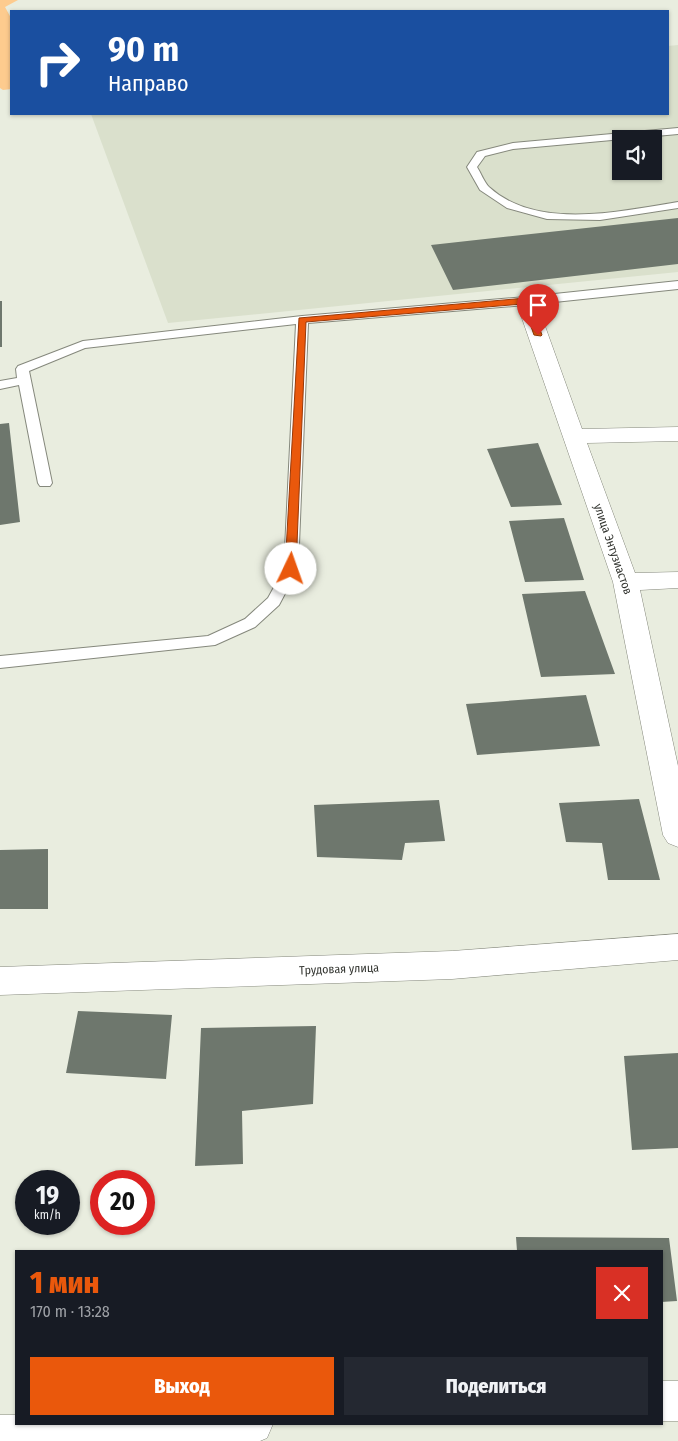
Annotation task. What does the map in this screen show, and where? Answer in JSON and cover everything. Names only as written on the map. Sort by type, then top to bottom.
[{"type":"street","name":"улица Энтузиастов","points":[[526,301],[626,582],[678,835]]},
{"type":"street","points":[[573,436],[678,434]]},
{"type":"street","points":[[626,582],[678,580]]},
{"type":"street","name":"Трудовая улица","points":[[0,981],[452,965],[678,947]]},
{"type":"street","points":[[663,1402],[678,1401]]},
{"type":"street","points":[[0,1435],[37,1436],[235,1425]]},
{"type":"lane","points":[[678,132],[513,146],[481,154],[472,167],[484,188],[511,206],[547,216],[600,217],[678,206]]},
{"type":"lane","points":[[45,483],[22,369],[83,345],[302,320],[526,301],[678,285]]},
{"type":"lane","points":[[0,662],[210,641],[250,624],[274,601],[291,569],[302,320]]},
{"type":"lane","points":[[0,385],[24,380]]},
{"type":"shaded area","points":[[0,0],[18,0],[5,7],[10,16],[10,89],[3,90],[0,88]]},
{"type":"shaded area","points":[[678,45],[678,272],[168,323],[91,115],[669,115],[669,46]]},
{"type":"building","points":[[678,218],[678,264],[453,290],[431,245]]},
{"type":"building","points":[[0,301],[2,301],[2,347],[0,347]]},
{"type":"building","points":[[9,423],[20,522],[0,525],[0,424]]},
{"type":"building","points":[[538,443],[562,505],[511,507],[487,449]]},
{"type":"building","points":[[564,518],[584,580],[525,582],[509,521]]},
{"type":"building","points":[[585,591],[615,674],[541,677],[522,594]]},
{"type":"building","points":[[586,695],[600,746],[477,755],[466,704]]},
{"type":"building","points":[[639,799],[660,880],[608,880],[602,843],[566,842],[559,803]]},
{"type":"building","points":[[439,800],[445,841],[405,843],[402,860],[317,857],[314,805]]},
{"type":"building","points":[[48,849],[48,909],[0,909],[0,850]]},
{"type":"building","points":[[78,1011],[172,1015],[166,1079],[66,1073]]},
{"type":"building","points":[[316,1026],[313,1104],[242,1111],[243,1164],[195,1166],[201,1028]]},
{"type":"building","points":[[678,1053],[678,1148],[632,1150],[624,1056]]},
{"type":"building","points":[[516,1237],[669,1238],[677,1301],[663,1302],[663,1250],[517,1250]]},
{"type":"route","points":[[291,569],[302,320],[526,301],[538,335]]}]
